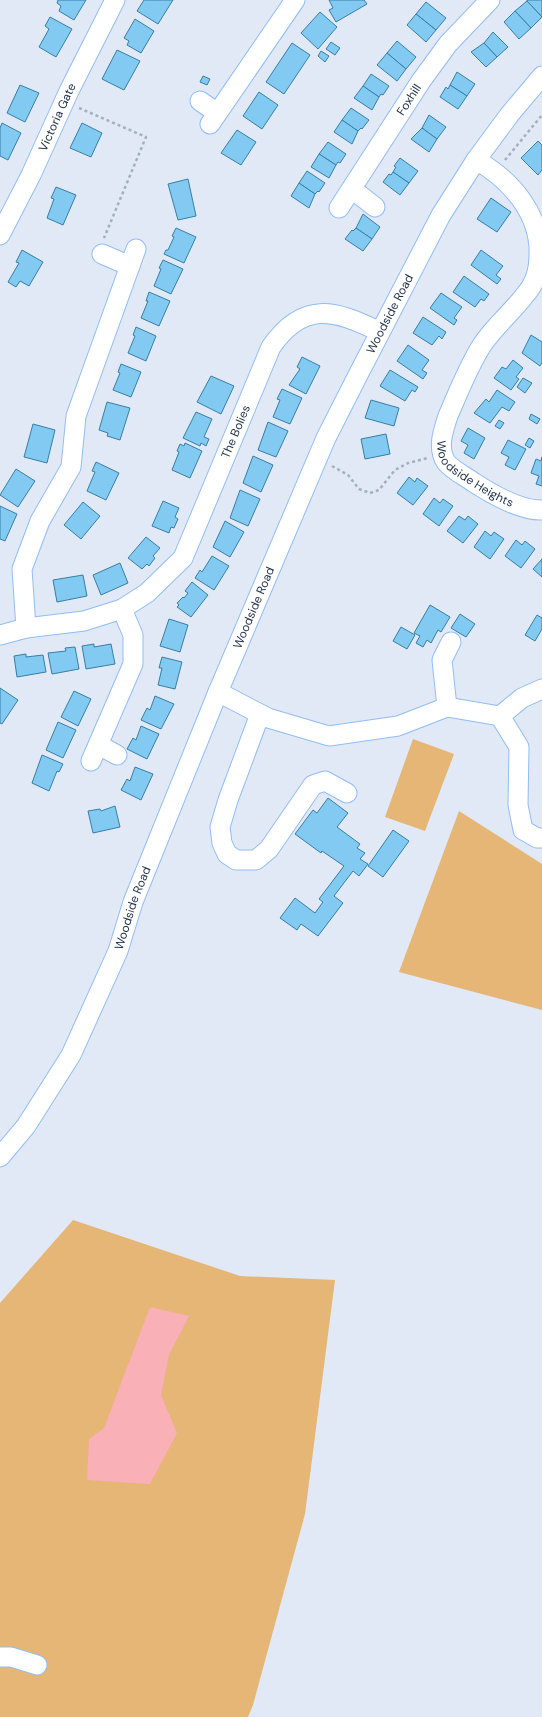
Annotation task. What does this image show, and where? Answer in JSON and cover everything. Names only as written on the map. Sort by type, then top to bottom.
[{"type":"street","name":"Victoria Gate","points":[[0,235],[31,175],[115,0]]},
{"type":"street","points":[[200,101],[213,118],[295,0]]},
{"type":"street","name":"Foxhill","points":[[339,208],[421,81],[448,44],[490,0]]},
{"type":"street","name":"Woodside Road","points":[[0,1157],[26,1126],[71,1055],[118,951],[133,902],[218,692],[317,461],[380,332],[441,215],[476,160],[510,114],[542,76]]},
{"type":"street","name":"Woodside Heights","points":[[476,160],[494,172],[538,221],[540,243],[539,270],[531,287],[482,345],[456,397],[442,433],[442,454],[447,464],[490,494],[533,510],[542,510]]},
{"type":"street","points":[[352,189],[375,207]]},
{"type":"street","points":[[26,628],[22,569],[40,521],[71,467],[76,416],[133,258],[102,254]]},
{"type":"street","name":"The Bolies","points":[[0,636],[26,628],[84,621],[122,609],[147,593],[183,558],[271,348],[281,333],[293,322],[310,314],[335,314],[380,332]]},
{"type":"street","points":[[117,755],[95,753],[133,664],[133,635],[122,609]]},
{"type":"street","points":[[447,707],[442,660],[451,642]]},
{"type":"street","points":[[218,692],[268,718],[329,736],[398,726],[447,707],[500,716],[522,698],[542,689]]},
{"type":"street","points":[[260,714],[228,800],[220,827],[222,843],[226,854],[236,860],[256,860],[269,849],[313,785],[325,781],[348,793]]},
{"type":"street","points":[[500,716],[518,747],[518,805],[523,830],[537,838],[542,838]]},
{"type":"street","points":[[0,1657],[11,1657],[37,1665]]},
{"type":"path","points":[[65,102],[146,137],[102,243],[102,254]]},
{"type":"path","points":[[494,172],[542,115]]},
{"type":"path","points":[[317,461],[348,475],[359,489],[370,493],[379,490],[395,470],[408,463],[442,454]]},
{"type":"shaded area","points":[[413,739],[454,754],[425,831],[385,817]]},
{"type":"shaded area","points":[[459,811],[542,864],[542,1010],[399,972]]},
{"type":"shaded area","points":[[73,1220],[240,1276],[335,1280],[305,1514],[253,1705],[248,1717],[0,1717],[0,1303]]},
{"type":"shaded area","points":[[150,1307],[189,1316],[169,1355],[161,1395],[177,1433],[150,1484],[87,1480],[89,1439],[104,1428]]},
{"type":"building","points":[[58,0],[86,0],[74,20],[59,11],[61,6],[57,3]]},
{"type":"building","points":[[144,0],[173,0],[158,24],[137,11]]},
{"type":"building","points":[[329,0],[364,0],[367,4],[336,22],[329,10],[333,8]]},
{"type":"building","points":[[542,0],[542,17],[527,1]]},
{"type":"building","points":[[527,1],[542,17],[531,28],[515,11]]},
{"type":"building","points":[[426,2],[446,18],[436,30],[416,14]]},
{"type":"building","points":[[515,11],[531,28],[519,39],[504,22]]},
{"type":"building","points":[[320,12],[337,27],[318,49],[301,33]]},
{"type":"building","points":[[416,14],[436,30],[426,42],[407,25]]},
{"type":"building","points":[[50,17],[72,29],[56,57],[39,47],[49,29],[45,26]]},
{"type":"building","points":[[135,19],[154,31],[141,53],[127,45],[129,41],[124,38]]},
{"type":"building","points":[[493,32],[508,47],[497,57],[484,43]]},
{"type":"building","points":[[397,41],[416,57],[406,69],[387,53]]},
{"type":"building","points":[[331,42],[340,48],[335,55],[326,49]]},
{"type":"building","points":[[292,43],[310,55],[284,94],[266,82]]},
{"type":"building","points":[[484,43],[497,57],[486,67],[471,52]]},
{"type":"building","points":[[117,50],[140,61],[124,90],[102,79]]},
{"type":"building","points":[[321,51],[329,56],[325,62],[318,56]]},
{"type":"building","points":[[387,53],[406,69],[397,81],[377,65]]},
{"type":"building","points":[[457,72],[475,84],[467,96],[450,85]]},
{"type":"building","points":[[371,74],[389,86],[383,95],[381,94],[379,97],[363,86]]},
{"type":"building","points":[[203,76],[210,79],[207,85],[200,82]]},
{"type":"building","points":[[20,85],[39,93],[25,122],[7,113]]},
{"type":"building","points":[[450,85],[467,96],[458,109],[440,97],[446,87],[448,89]]},
{"type":"building","points":[[363,86],[379,97],[372,110],[354,98]]},
{"type":"building","points":[[259,92],[278,105],[262,129],[243,116]]},
{"type":"building","points":[[351,108],[369,120],[362,129],[361,128],[358,131],[342,120]]},
{"type":"building","points":[[429,115],[446,127],[437,139],[422,128]]},
{"type":"building","points":[[342,120],[358,131],[352,144],[334,132]]},
{"type":"building","points":[[2,123],[21,133],[8,160],[0,156],[0,128]]},
{"type":"building","points":[[82,123],[102,133],[91,157],[70,148]]},
{"type":"building","points":[[422,128],[437,139],[429,152],[411,139]]},
{"type":"building","points":[[237,130],[256,142],[241,165],[221,153]]},
{"type":"building","points":[[538,141],[542,145],[542,170],[538,175],[521,158]]},
{"type":"building","points":[[328,142],[346,154],[340,163],[338,162],[336,165],[319,154]]},
{"type":"building","points":[[319,154],[336,165],[329,178],[311,167]]},
{"type":"building","points":[[400,158],[418,171],[409,183],[393,172],[396,167],[394,166]]},
{"type":"building","points":[[307,171],[325,183],[319,192],[318,191],[315,194],[299,183]]},
{"type":"building","points":[[393,172],[409,183],[400,195],[383,182],[389,174],[391,175]]},
{"type":"building","points":[[188,179],[196,216],[178,220],[168,184]]},
{"type":"building","points":[[299,183],[315,194],[309,208],[291,196]]},
{"type":"building","points":[[56,187],[76,195],[63,225],[47,218],[54,199],[51,198]]},
{"type":"building","points":[[491,198],[511,212],[497,232],[477,219]]},
{"type":"building","points":[[363,214],[380,227],[372,239],[356,228]]},
{"type":"building","points":[[176,228],[196,237],[184,263],[164,254],[166,250],[168,250],[174,237],[172,236]]},
{"type":"building","points":[[356,228],[372,239],[363,251],[345,239],[352,230],[353,231]]},
{"type":"building","points":[[22,250],[43,262],[29,286],[20,281],[16,287],[8,282],[19,263],[16,262]]},
{"type":"building","points":[[481,250],[503,266],[496,275],[501,279],[497,284],[471,265]]},
{"type":"building","points":[[163,260],[183,269],[171,294],[154,286]]},
{"type":"building","points":[[464,276],[489,294],[484,301],[481,299],[475,307],[453,292]]},
{"type":"building","points":[[149,292],[170,301],[159,326],[141,318],[148,301],[146,301]]},
{"type":"building","points":[[441,293],[462,307],[454,318],[457,320],[454,325],[430,308]]},
{"type":"building","points":[[423,317],[446,332],[442,339],[439,336],[432,345],[413,333]]},
{"type":"building","points":[[136,327],[156,336],[146,361],[128,353],[135,336],[133,335]]},
{"type":"building","points":[[531,335],[542,342],[542,363],[540,366],[522,353]]},
{"type":"building","points":[[408,345],[429,360],[422,370],[427,373],[423,379],[397,361]]},
{"type":"building","points":[[302,357],[320,366],[306,394],[289,385],[300,369],[297,367]]},
{"type":"building","points":[[513,360],[523,368],[516,377],[519,379],[511,390],[494,378],[502,367],[506,369]]},
{"type":"building","points":[[121,364],[141,372],[131,397],[113,390],[120,373],[118,372]]},
{"type":"building","points":[[390,370],[418,387],[415,392],[412,390],[405,401],[380,386]]},
{"type":"building","points":[[211,376],[234,386],[221,414],[197,402]]},
{"type":"building","points":[[523,378],[532,383],[525,393],[517,387]]},
{"type":"building","points":[[282,389],[302,398],[290,424],[273,417],[280,400],[277,399]]},
{"type":"building","points":[[497,390],[515,402],[509,411],[502,407],[490,423],[474,413],[486,399],[489,402]]},
{"type":"building","points":[[371,400],[399,408],[394,426],[365,418]]},
{"type":"building","points":[[107,402],[130,408],[120,440],[107,436],[108,433],[99,430]]},
{"type":"building","points":[[196,412],[212,419],[204,437],[209,439],[206,446],[201,443],[200,446],[183,438]]},
{"type":"building","points":[[531,414],[540,419],[537,424],[529,419]]},
{"type":"building","points":[[499,420],[504,423],[500,429],[495,426]]},
{"type":"building","points":[[268,422],[288,431],[276,457],[258,450]]},
{"type":"building","points":[[33,424],[55,430],[47,463],[24,457]]},
{"type":"building","points":[[468,428],[485,438],[474,459],[464,453],[468,445],[461,441]]},
{"type":"building","points":[[386,434],[390,454],[365,459],[361,439]]},
{"type":"building","points":[[529,438],[534,441],[530,448],[525,445]]},
{"type":"building","points":[[508,440],[526,449],[515,470],[505,465],[509,457],[501,453]]},
{"type":"building","points":[[185,443],[202,451],[190,478],[172,470],[179,452],[177,451],[180,444],[184,446]]},
{"type":"building","points":[[253,456],[273,465],[261,492],[243,483]]},
{"type":"building","points":[[542,457],[542,486],[536,484],[539,476],[531,473],[536,459],[541,461]]},
{"type":"building","points":[[96,462],[119,473],[106,500],[87,491],[95,472],[92,471]]},
{"type":"building","points":[[16,469],[35,481],[18,507],[0,495]]},
{"type":"building","points":[[409,477],[415,482],[417,478],[428,486],[413,505],[397,493]]},
{"type":"building","points":[[240,490],[260,499],[248,526],[230,518]]},
{"type":"building","points":[[434,498],[440,503],[443,499],[453,506],[439,526],[423,514]]},
{"type":"building","points":[[163,501],[179,508],[175,517],[178,519],[174,528],[171,527],[169,533],[152,526]]},
{"type":"building","points":[[83,502],[100,516],[81,539],[64,525]]},
{"type":"building","points":[[0,506],[17,514],[5,541],[0,539]]},
{"type":"building","points":[[459,516],[465,520],[468,516],[478,524],[463,543],[447,531]]},
{"type":"building","points":[[225,521],[244,532],[230,557],[213,547]]},
{"type":"building","points":[[485,531],[491,536],[494,532],[504,539],[490,559],[474,547]]},
{"type":"building","points":[[146,537],[160,548],[153,556],[155,558],[149,566],[147,564],[142,569],[128,558]]},
{"type":"building","points":[[516,540],[522,545],[525,541],[535,549],[521,568],[505,556]]},
{"type":"building","points":[[212,556],[229,566],[214,590],[195,578],[200,570],[202,572]]},
{"type":"building","points":[[542,559],[542,577],[533,569]]},
{"type":"building","points":[[120,563],[128,583],[101,595],[93,575]]},
{"type":"building","points":[[83,575],[87,596],[57,602],[53,580]]},
{"type":"building","points":[[192,582],[208,595],[191,617],[177,607],[179,605],[177,603],[188,593],[185,591]]},
{"type":"building","points":[[430,605],[450,617],[441,632],[438,630],[431,643],[427,640],[423,647],[416,643],[420,636],[414,633]]},
{"type":"building","points":[[460,614],[475,624],[466,637],[451,628]]},
{"type":"building","points":[[537,615],[542,618],[542,629],[535,641],[525,635]]},
{"type":"building","points":[[169,619],[188,625],[180,652],[160,646]]},
{"type":"building","points":[[401,627],[415,635],[407,649],[393,641]]},
{"type":"building","points":[[94,644],[94,647],[111,644],[115,664],[86,669],[82,646]]},
{"type":"building","points":[[75,647],[79,669],[52,674],[48,653],[66,651],[65,648]]},
{"type":"building","points":[[26,654],[26,657],[43,655],[46,672],[17,677],[14,656]]},
{"type":"building","points":[[162,657],[182,662],[175,689],[158,685],[162,668],[159,668]]},
{"type":"building","points":[[0,688],[18,700],[2,724],[0,723]]},
{"type":"building","points":[[74,691],[91,699],[78,726],[61,717]]},
{"type":"building","points":[[155,696],[174,704],[161,729],[141,720],[147,708],[150,710]]},
{"type":"building","points":[[58,722],[76,730],[63,758],[46,750]]},
{"type":"building","points":[[141,726],[159,734],[147,759],[127,749],[133,738],[136,740]]},
{"type":"building","points":[[42,755],[63,764],[59,772],[57,771],[49,791],[32,783]]},
{"type":"building","points":[[135,767],[153,774],[141,800],[121,790],[127,779],[130,781]]},
{"type":"building","points":[[328,798],[348,813],[337,827],[360,844],[357,848],[365,853],[360,859],[368,864],[359,876],[353,871],[334,896],[343,903],[318,936],[301,924],[297,930],[280,918],[295,898],[315,913],[323,902],[319,899],[344,866],[322,851],[321,853],[295,834],[313,810],[317,813]]},
{"type":"building","points":[[115,806],[120,827],[93,833],[88,811],[100,809],[101,811]]},
{"type":"building","points":[[393,830],[409,841],[383,877],[368,866]]}]
